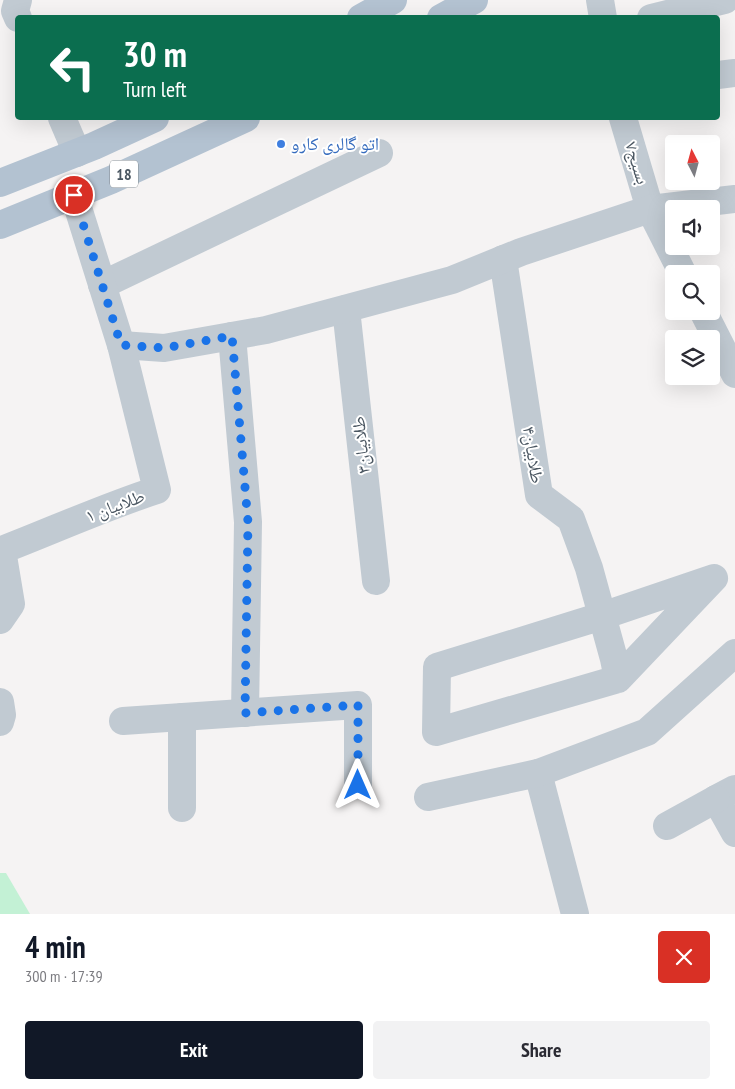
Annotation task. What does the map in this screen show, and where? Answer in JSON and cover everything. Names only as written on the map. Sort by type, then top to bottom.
[{"type":"main road","points":[[366,15],[393,0]]},
{"type":"main road","points":[[446,15],[474,0]]},
{"type":"main road","name":"18","points":[[0,184],[77,153],[151,120]]},
{"type":"main road","name":"18","points":[[0,225],[111,180],[242,120]]},
{"type":"street","points":[[17,15],[15,11],[18,0]]},
{"type":"street","points":[[600,0],[602,15]]},
{"type":"street","points":[[663,15],[725,0]]},
{"type":"street","points":[[720,75],[735,73]]},
{"type":"street","points":[[63,120],[77,153]]},
{"type":"street","name":"بسیج۷","points":[[624,120],[650,209],[679,265]]},
{"type":"street","points":[[102,285],[379,153]]},
{"type":"street","points":[[74,195],[121,345],[164,348],[266,330],[452,280],[503,260],[650,209],[735,199]]},
{"type":"street","name":"طلابیان۴","points":[[503,260],[539,495],[571,519],[589,568],[616,669]]},
{"type":"street","name":"طلابیان۳","points":[[346,309],[376,581]]},
{"type":"street","points":[[708,320],[735,374]]},
{"type":"street","points":[[232,336],[248,522],[245,713]]},
{"type":"street","name":"طلابیان ۱","points":[[0,620],[11,604],[1,550],[118,503],[157,490],[121,345]]},
{"type":"street","points":[[714,578],[616,669],[436,732],[437,667],[602,616],[714,578]]},
{"type":"street","points":[[428,797],[538,773],[647,732],[735,653]]},
{"type":"street","points":[[0,702],[2,715],[0,722]]},
{"type":"street","points":[[123,721],[358,705],[358,785]]},
{"type":"street","points":[[182,717],[182,808]]},
{"type":"street","points":[[538,773],[575,914]]},
{"type":"street","points":[[667,826],[726,794],[735,833]]},
{"type":"green space","points":[[0,873],[6,873],[30,914],[0,914]]},
{"type":"place","name":"اتو گالری کارو","points":[[281,144]]},
{"type":"route","points":[[74,195],[121,345],[164,348],[232,336],[248,522],[245,713],[358,705],[358,785]]}]
